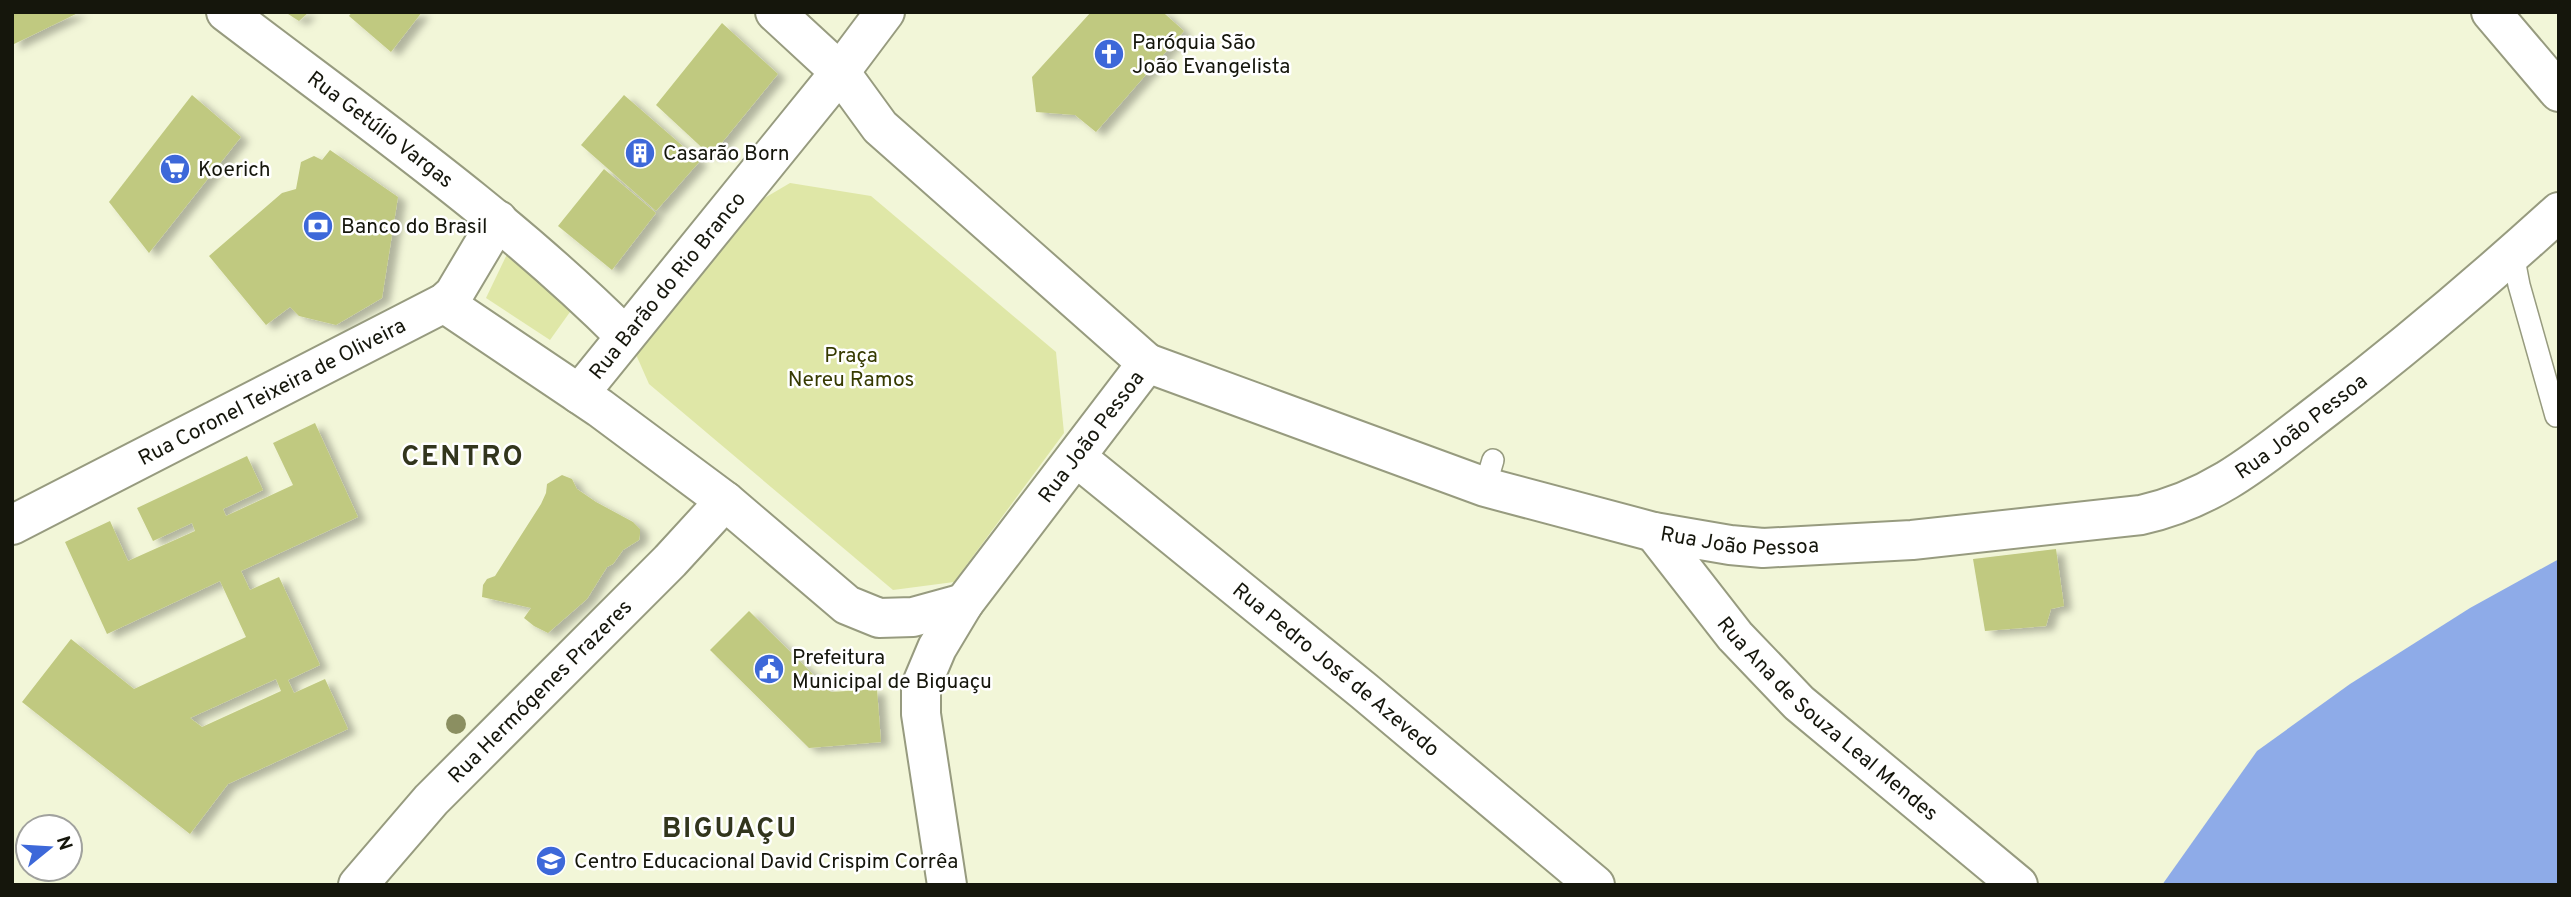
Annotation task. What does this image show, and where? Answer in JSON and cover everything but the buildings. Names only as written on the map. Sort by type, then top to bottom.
[{"type":"main road","name":"Rua Getúlio Vargas","points":[[226,12],[498,220],[587,298],[625,336]]},
{"type":"main road","points":[[775,12],[840,72],[880,127],[1147,363]]},
{"type":"main road","name":"Rua Barão do Rio Branco","points":[[579,394],[840,72],[885,12]]},
{"type":"main road","points":[[2491,12],[2559,92]]},
{"type":"main road","name":"Rua João Pessoa","points":[[947,885],[921,714],[921,686],[937,648],[964,603],[1147,363],[1489,473],[1654,532],[1763,548],[1912,540],[2141,515],[2173,508],[2206,494],[2236,477],[2381,366],[2559,212]]},
{"type":"main road","name":"Rua Coronel Teixeira de Oliveira","points":[[12,525],[444,303],[454,294],[498,220]]},
{"type":"main road","points":[[444,303],[579,394],[725,501],[847,605],[879,618],[913,617],[964,603]]},
{"type":"main road","name":"Rua Pedro José de Azevedo","points":[[1076,457],[1364,691],[1595,885]]},
{"type":"main road","name":"Rua Hermógenes Prazeres","points":[[358,885],[431,800],[670,561],[725,501]]},
{"type":"main road","name":"Rua Ana de Souza Leal Mendes","points":[[1654,532],[1735,636],[1800,703],[2018,885]]},
{"type":"lane","points":[[2513,254],[2519,285],[2556,416]]},
{"type":"green space","name":"Praça Nereu Ramos","points":[[790,183],[871,196],[1056,352],[1064,433],[954,582],[893,590],[649,384],[630,341],[732,217]]},
{"type":"green space","points":[[509,250],[575,305],[550,340],[486,298]]},
{"type":"water","points":[[2559,559],[2559,885],[2162,885],[2257,751],[2350,684],[2470,608]]},
{"type":"place","name":"Paróquia São João Evangelista","points":[[1109,54]]},
{"type":"place","name":"Casarão Born","points":[[640,153]]},
{"type":"place","name":"Koerich","points":[[175,169]]},
{"type":"place","name":"Banco do Brasil","points":[[318,226]]},
{"type":"place","name":"Prefeitura Municipal de Biguaçu","points":[[769,669]]},
{"type":"place","name":"Centro Educacional David Crispim Corrêa","points":[[551,861]]},
{"type":"district","name":"CENTRO","points":[[463,455]]},
{"type":"district","name":"BIGUAÇU","points":[[730,827]]}]
